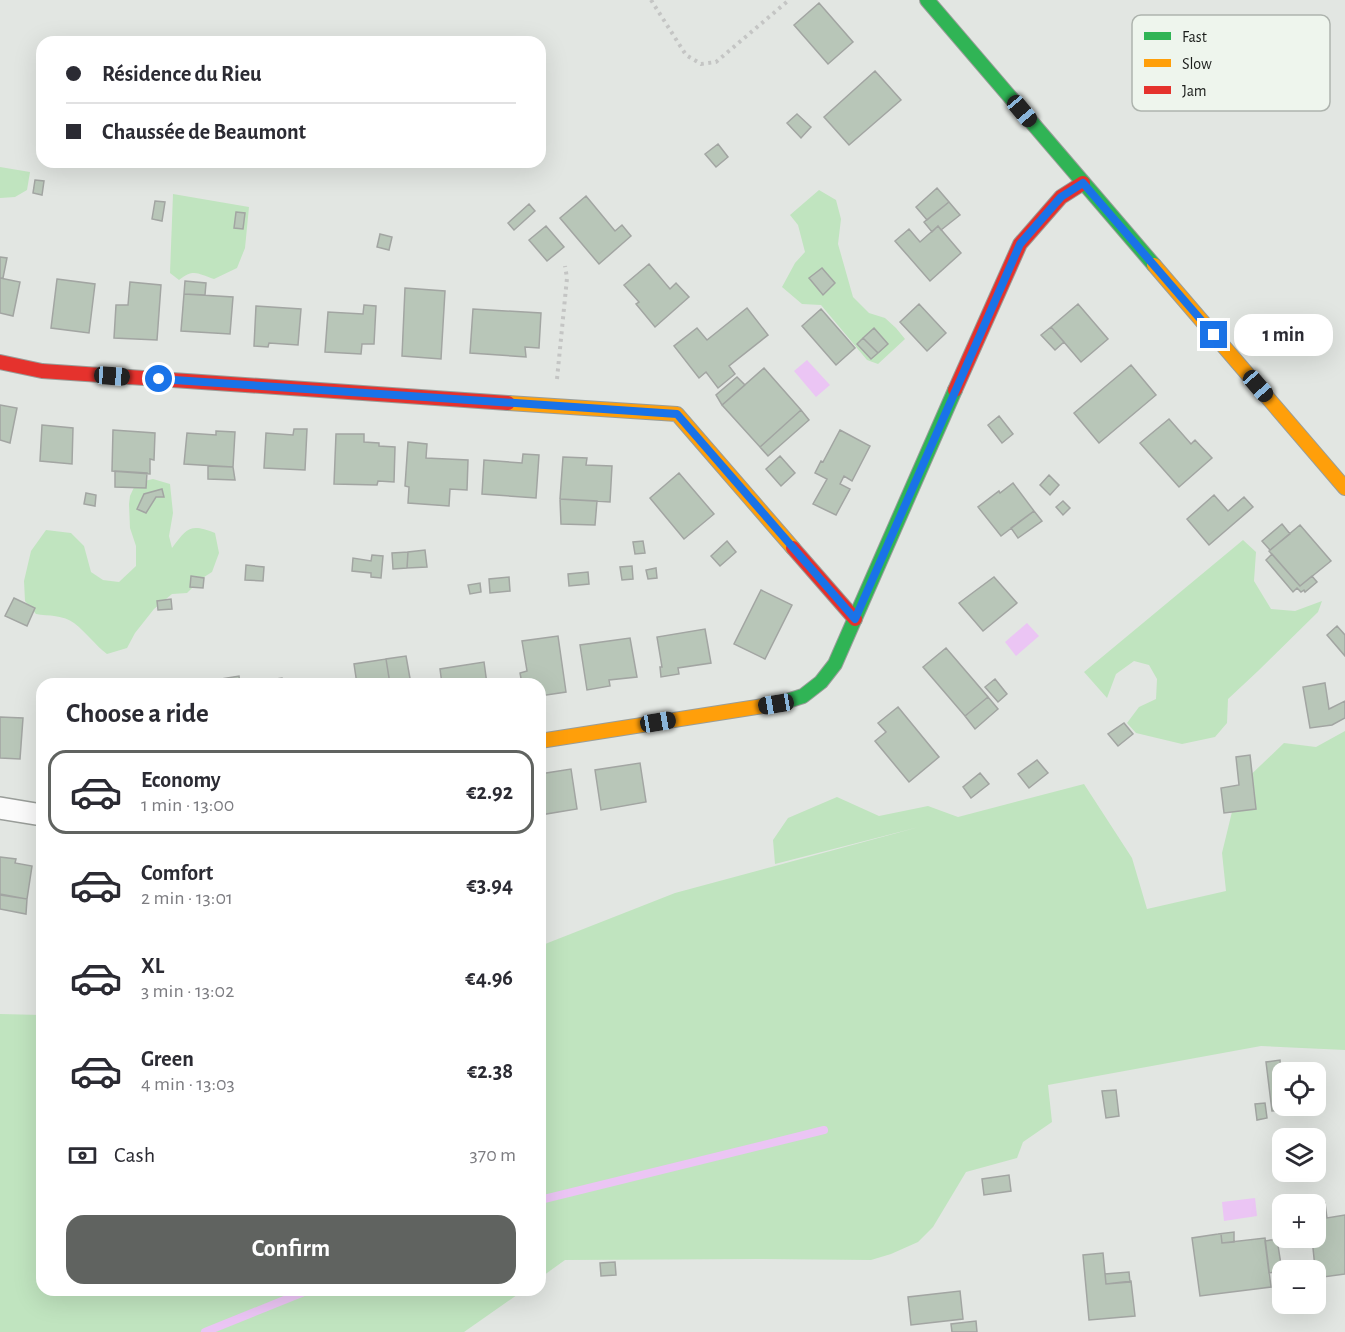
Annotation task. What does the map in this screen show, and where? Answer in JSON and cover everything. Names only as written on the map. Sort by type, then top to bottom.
[{"type":"street","points":[[927,0],[1345,488]]},
{"type":"street","points":[[546,740],[776,704],[803,696],[821,682],[835,664],[1020,244],[1061,197],[1083,183]]},
{"type":"street","points":[[0,362],[42,371],[677,414],[855,619]]},
{"type":"street","points":[[0,808],[36,814]]},
{"type":"path","points":[[651,0],[686,55],[701,64],[716,62],[789,0]]},
{"type":"path","points":[[555,406],[567,278],[565,266]]},
{"type":"green space","points":[[0,167],[30,172],[27,190],[15,197],[0,198]]},
{"type":"green space","points":[[819,190],[836,200],[841,219],[838,244],[853,297],[869,313],[885,318],[905,339],[878,364],[867,360],[821,305],[802,304],[782,287],[795,263],[805,252],[798,225],[790,215]]},
{"type":"green space","points":[[173,194],[249,207],[245,248],[237,268],[214,279],[192,273],[179,280],[170,273]]},
{"type":"green space","points":[[153,479],[170,484],[173,513],[169,536],[172,548],[190,529],[200,528],[215,533],[219,553],[212,572],[187,593],[172,594],[154,609],[135,633],[127,648],[107,654],[70,620],[36,614],[25,601],[24,581],[31,551],[46,530],[71,533],[84,546],[91,572],[103,580],[119,582],[136,566],[136,546],[130,528],[130,496],[136,483]]},
{"type":"green space","points":[[1243,540],[1256,552],[1254,581],[1271,609],[1295,611],[1322,601],[1318,612],[1228,699],[1227,723],[1215,737],[1182,744],[1136,733],[1127,723],[1139,707],[1156,699],[1157,679],[1149,665],[1134,661],[1116,674],[1107,698],[1084,672]]},
{"type":"green space","points":[[1345,731],[1345,1050],[1261,1046],[1048,1085],[1052,1122],[1023,1142],[1017,1158],[966,1172],[933,1227],[918,1242],[871,1260],[565,1260],[546,1274],[546,944],[675,893],[919,827],[775,864],[773,840],[788,818],[837,797],[879,816],[928,806],[958,817],[1084,784],[1132,858],[1147,909],[1226,891],[1222,853],[1238,787],[1284,743],[1316,747]]},
{"type":"green space","points":[[0,1014],[36,1015],[36,1296],[515,1296],[464,1332],[0,1332]]},
{"type":"shaded area","points":[[807,360],[830,385],[816,397],[794,371]]},
{"type":"shaded area","points":[[1027,623],[1039,636],[1016,656],[1005,642]]},
{"type":"shaded area","points":[[1255,1198],[1257,1216],[1224,1221],[1222,1202]]},
{"type":"building","points":[[819,3],[853,42],[828,64],[794,25]]},
{"type":"building","points":[[875,71],[901,100],[849,145],[824,117]]},
{"type":"building","points":[[797,114],[811,127],[801,138],[787,123]]},
{"type":"building","points":[[718,144],[728,157],[716,167],[705,154]]},
{"type":"building","points":[[35,180],[44,181],[42,195],[33,193]]},
{"type":"building","points":[[937,188],[949,202],[927,220],[916,207]]},
{"type":"building","points":[[586,196],[615,231],[622,225],[631,236],[599,264],[560,218]]},
{"type":"building","points":[[155,201],[165,202],[162,221],[152,219]]},
{"type":"building","points":[[949,202],[960,215],[941,230],[938,226],[932,232],[924,222]]},
{"type":"building","points":[[529,204],[535,211],[514,230],[508,223]]},
{"type":"building","points":[[236,212],[245,213],[243,229],[234,228]]},
{"type":"building","points":[[546,226],[564,247],[547,261],[529,240]]},
{"type":"building","points":[[938,226],[961,253],[930,281],[895,241],[909,229],[920,242]]},
{"type":"building","points":[[380,234],[392,237],[389,250],[377,247]]},
{"type":"building","points":[[0,257],[7,258],[3,278],[0,278]]},
{"type":"building","points":[[649,264],[670,289],[676,283],[689,297],[655,327],[636,304],[639,302],[624,285]]},
{"type":"building","points":[[822,268],[835,283],[823,295],[809,278]]},
{"type":"building","points":[[0,278],[20,282],[13,316],[0,313]]},
{"type":"building","points":[[57,279],[95,284],[89,333],[51,328]]},
{"type":"building","points":[[185,281],[206,283],[205,295],[184,294]]},
{"type":"building","points":[[130,282],[161,285],[157,340],[114,338],[116,305],[128,305]]},
{"type":"building","points":[[405,288],[445,291],[441,359],[402,356]]},
{"type":"building","points":[[184,294],[233,297],[230,334],[181,331]]},
{"type":"building","points":[[919,304],[946,333],[927,351],[900,322]]},
{"type":"building","points":[[1078,304],[1108,339],[1081,362],[1051,327]]},
{"type":"building","points":[[364,305],[376,306],[374,344],[362,344],[361,354],[325,352],[328,312],[363,314]]},
{"type":"building","points":[[256,306],[301,309],[298,345],[269,343],[268,347],[254,346]]},
{"type":"building","points":[[747,308],[768,335],[729,366],[735,374],[718,388],[706,372],[699,378],[674,346],[697,328],[707,340]]},
{"type":"building","points":[[473,309],[541,313],[539,348],[525,347],[526,357],[470,353]]},
{"type":"building","points":[[821,309],[855,348],[836,365],[802,326]]},
{"type":"building","points":[[1051,327],[1064,342],[1055,350],[1041,335]]},
{"type":"building","points":[[874,328],[888,344],[878,353],[863,338]]},
{"type":"building","points":[[863,338],[878,353],[871,359],[857,344]]},
{"type":"building","points":[[1131,365],[1156,395],[1099,443],[1074,413]]},
{"type":"building","points":[[764,368],[801,410],[760,447],[722,405]]},
{"type":"building","points":[[737,377],[745,385],[722,405],[716,395]]},
{"type":"building","points":[[0,405],[17,408],[10,443],[0,440]]},
{"type":"building","points":[[801,410],[809,420],[768,456],[760,447]]},
{"type":"building","points":[[999,416],[1013,434],[1002,443],[988,425]]},
{"type":"building","points":[[1169,419],[1191,444],[1195,440],[1212,458],[1179,487],[1140,443]]},
{"type":"building","points":[[42,425],[73,428],[72,464],[40,461]]},
{"type":"building","points":[[294,429],[307,429],[305,470],[264,468],[266,433],[293,435]]},
{"type":"building","points":[[113,430],[155,433],[154,460],[150,459],[150,474],[112,471]]},
{"type":"building","points":[[840,430],[870,446],[852,481],[844,476],[840,484],[850,489],[836,515],[813,504],[827,479],[815,473]]},
{"type":"building","points":[[216,431],[235,432],[233,467],[184,464],[187,433],[216,435]]},
{"type":"building","points":[[336,434],[364,434],[364,442],[395,447],[394,482],[378,481],[377,485],[334,484]]},
{"type":"building","points":[[408,442],[427,444],[426,458],[468,460],[467,490],[450,489],[449,506],[408,503],[409,487],[405,486]]},
{"type":"building","points":[[523,454],[539,455],[536,498],[482,494],[484,460],[522,463]]},
{"type":"building","points":[[780,456],[795,473],[781,486],[766,469]]},
{"type":"building","points":[[563,457],[587,458],[586,465],[612,466],[610,502],[560,499]]},
{"type":"building","points":[[208,466],[233,467],[235,480],[208,479]]},
{"type":"building","points":[[115,471],[147,473],[146,488],[115,487]]},
{"type":"building","points":[[679,473],[714,514],[684,539],[650,498]]},
{"type":"building","points":[[1049,475],[1059,485],[1050,495],[1040,485]]},
{"type":"building","points":[[1013,483],[1034,511],[1001,536],[978,507]]},
{"type":"building","points":[[162,489],[164,497],[156,497],[146,513],[137,509],[144,494]]},
{"type":"building","points":[[86,493],[96,495],[95,506],[84,504]]},
{"type":"building","points":[[1214,495],[1228,511],[1244,497],[1253,507],[1209,545],[1187,519]]},
{"type":"building","points":[[560,499],[597,501],[595,525],[561,524]]},
{"type":"building","points":[[1063,501],[1070,508],[1063,515],[1056,507]]},
{"type":"building","points":[[1034,511],[1042,521],[1018,538],[1011,528]]},
{"type":"building","points":[[1282,524],[1290,534],[1270,550],[1262,541]]},
{"type":"building","points":[[1300,525],[1331,561],[1300,586],[1269,551]]},
{"type":"building","points":[[643,541],[645,553],[635,554],[633,542]]},
{"type":"building","points":[[727,541],[736,552],[720,566],[711,556]]},
{"type":"building","points":[[425,550],[427,567],[407,568],[408,552]]},
{"type":"building","points":[[408,552],[407,568],[393,569],[392,553]]},
{"type":"building","points":[[1272,554],[1300,586],[1312,576],[1317,582],[1305,592],[1297,588],[1293,592],[1266,560]]},
{"type":"building","points":[[372,555],[383,556],[381,578],[371,577],[371,573],[352,571],[353,558],[371,561]]},
{"type":"building","points":[[246,565],[264,567],[263,581],[245,580]]},
{"type":"building","points":[[632,566],[633,579],[622,580],[620,567]]},
{"type":"building","points":[[656,568],[657,578],[648,579],[646,570]]},
{"type":"building","points":[[588,572],[589,584],[569,586],[568,574]]},
{"type":"building","points":[[191,576],[204,578],[203,588],[190,587]]},
{"type":"building","points":[[509,577],[510,591],[490,593],[489,579]]},
{"type":"building","points":[[994,577],[1017,603],[983,631],[959,603]]},
{"type":"building","points":[[480,583],[481,592],[470,594],[468,585]]},
{"type":"building","points":[[761,590],[792,605],[765,659],[734,644]]},
{"type":"building","points":[[14,598],[35,608],[27,626],[5,616]]},
{"type":"building","points":[[171,599],[172,609],[158,610],[157,601]]},
{"type":"building","points":[[1337,626],[1345,635],[1345,656],[1327,635]]},
{"type":"building","points":[[705,629],[711,663],[678,668],[679,674],[661,677],[660,667],[662,667],[657,637]]},
{"type":"building","points":[[558,636],[566,692],[546,695],[546,678],[521,678],[520,673],[527,671],[522,641]]},
{"type":"building","points":[[630,638],[637,677],[609,680],[610,686],[587,690],[580,645]]},
{"type":"building","points":[[946,648],[988,697],[965,716],[923,667]]},
{"type":"building","points":[[406,656],[410,678],[389,678],[386,659]]},
{"type":"building","points":[[386,659],[389,678],[356,678],[354,664]]},
{"type":"building","points":[[484,662],[486,678],[441,678],[440,669]]},
{"type":"building","points":[[995,679],[1007,694],[998,702],[985,687]]},
{"type":"building","points":[[1325,683],[1329,709],[1345,701],[1345,718],[1332,725],[1310,728],[1303,687]]},
{"type":"building","points":[[988,697],[998,709],[975,729],[965,716]]},
{"type":"building","points":[[898,707],[939,757],[909,782],[875,741],[886,732],[878,723]]},
{"type":"building","points":[[0,717],[23,718],[20,759],[0,758]]},
{"type":"building","points":[[1124,723],[1133,734],[1118,746],[1108,734]]},
{"type":"building","points":[[1250,755],[1256,809],[1224,813],[1221,788],[1239,785],[1236,757]]},
{"type":"building","points":[[1037,760],[1048,773],[1029,788],[1018,774]]},
{"type":"building","points":[[640,763],[646,802],[601,810],[595,770]]},
{"type":"building","points":[[571,769],[577,809],[546,814],[546,773]]},
{"type":"building","points":[[980,773],[989,784],[971,798],[963,787]]},
{"type":"building","points":[[0,857],[16,859],[15,863],[32,866],[27,899],[0,895]]},
{"type":"building","points":[[0,894],[27,899],[26,914],[0,909]]},
{"type":"building","points":[[1280,1060],[1280,1062],[1272,1062],[1272,1111],[1266,1062]]},
{"type":"building","points":[[1116,1090],[1119,1116],[1106,1118],[1102,1091]]},
{"type":"building","points":[[1265,1103],[1267,1118],[1257,1120],[1255,1104]]},
{"type":"building","points":[[1009,1175],[1011,1191],[984,1195],[982,1179]]},
{"type":"building","points":[[1326,1210],[1327,1218],[1345,1215],[1345,1274],[1326,1277],[1326,1260],[1314,1260],[1313,1248],[1326,1248]]},
{"type":"building","points":[[1234,1232],[1234,1242],[1222,1243],[1221,1234],[1218,1234]]},
{"type":"building","points":[[1221,1234],[1222,1243],[1265,1238],[1271,1287],[1200,1296],[1192,1238]]},
{"type":"building","points":[[1272,1240],[1272,1248],[1278,1248],[1280,1260],[1272,1260],[1272,1273],[1269,1273],[1265,1241]]},
{"type":"building","points":[[1103,1253],[1106,1284],[1131,1281],[1135,1316],[1089,1320],[1083,1255]]},
{"type":"building","points":[[615,1262],[616,1275],[601,1276],[600,1263]]},
{"type":"building","points":[[1129,1272],[1130,1282],[1106,1284],[1105,1274]]},
{"type":"building","points":[[960,1291],[963,1319],[911,1325],[908,1297]]},
{"type":"building","points":[[976,1321],[977,1332],[952,1332],[951,1324]]},
{"type":"waterway","points":[[546,1199],[824,1130]]},
{"type":"waterway","points":[[205,1332],[294,1296]]},
{"type":"traffic: fast","points":[[927,0],[1154,265]]},
{"type":"traffic: fast","points":[[784,702],[803,696],[821,682],[835,664],[955,390]]},
{"type":"traffic: slow","points":[[1154,265],[1345,488]]},
{"type":"traffic: slow","points":[[508,403],[677,414],[793,548]]},
{"type":"traffic: slow","points":[[546,740],[784,702]]},
{"type":"traffic: jam","points":[[955,390],[1020,244],[1061,197],[1083,183]]},
{"type":"traffic: jam","points":[[0,362],[42,371],[508,403]]},
{"type":"traffic: jam","points":[[793,548],[855,619]]},
{"type":"route","points":[[159,379],[677,414],[855,619],[1020,244],[1061,197],[1083,183],[1214,335]]}]
